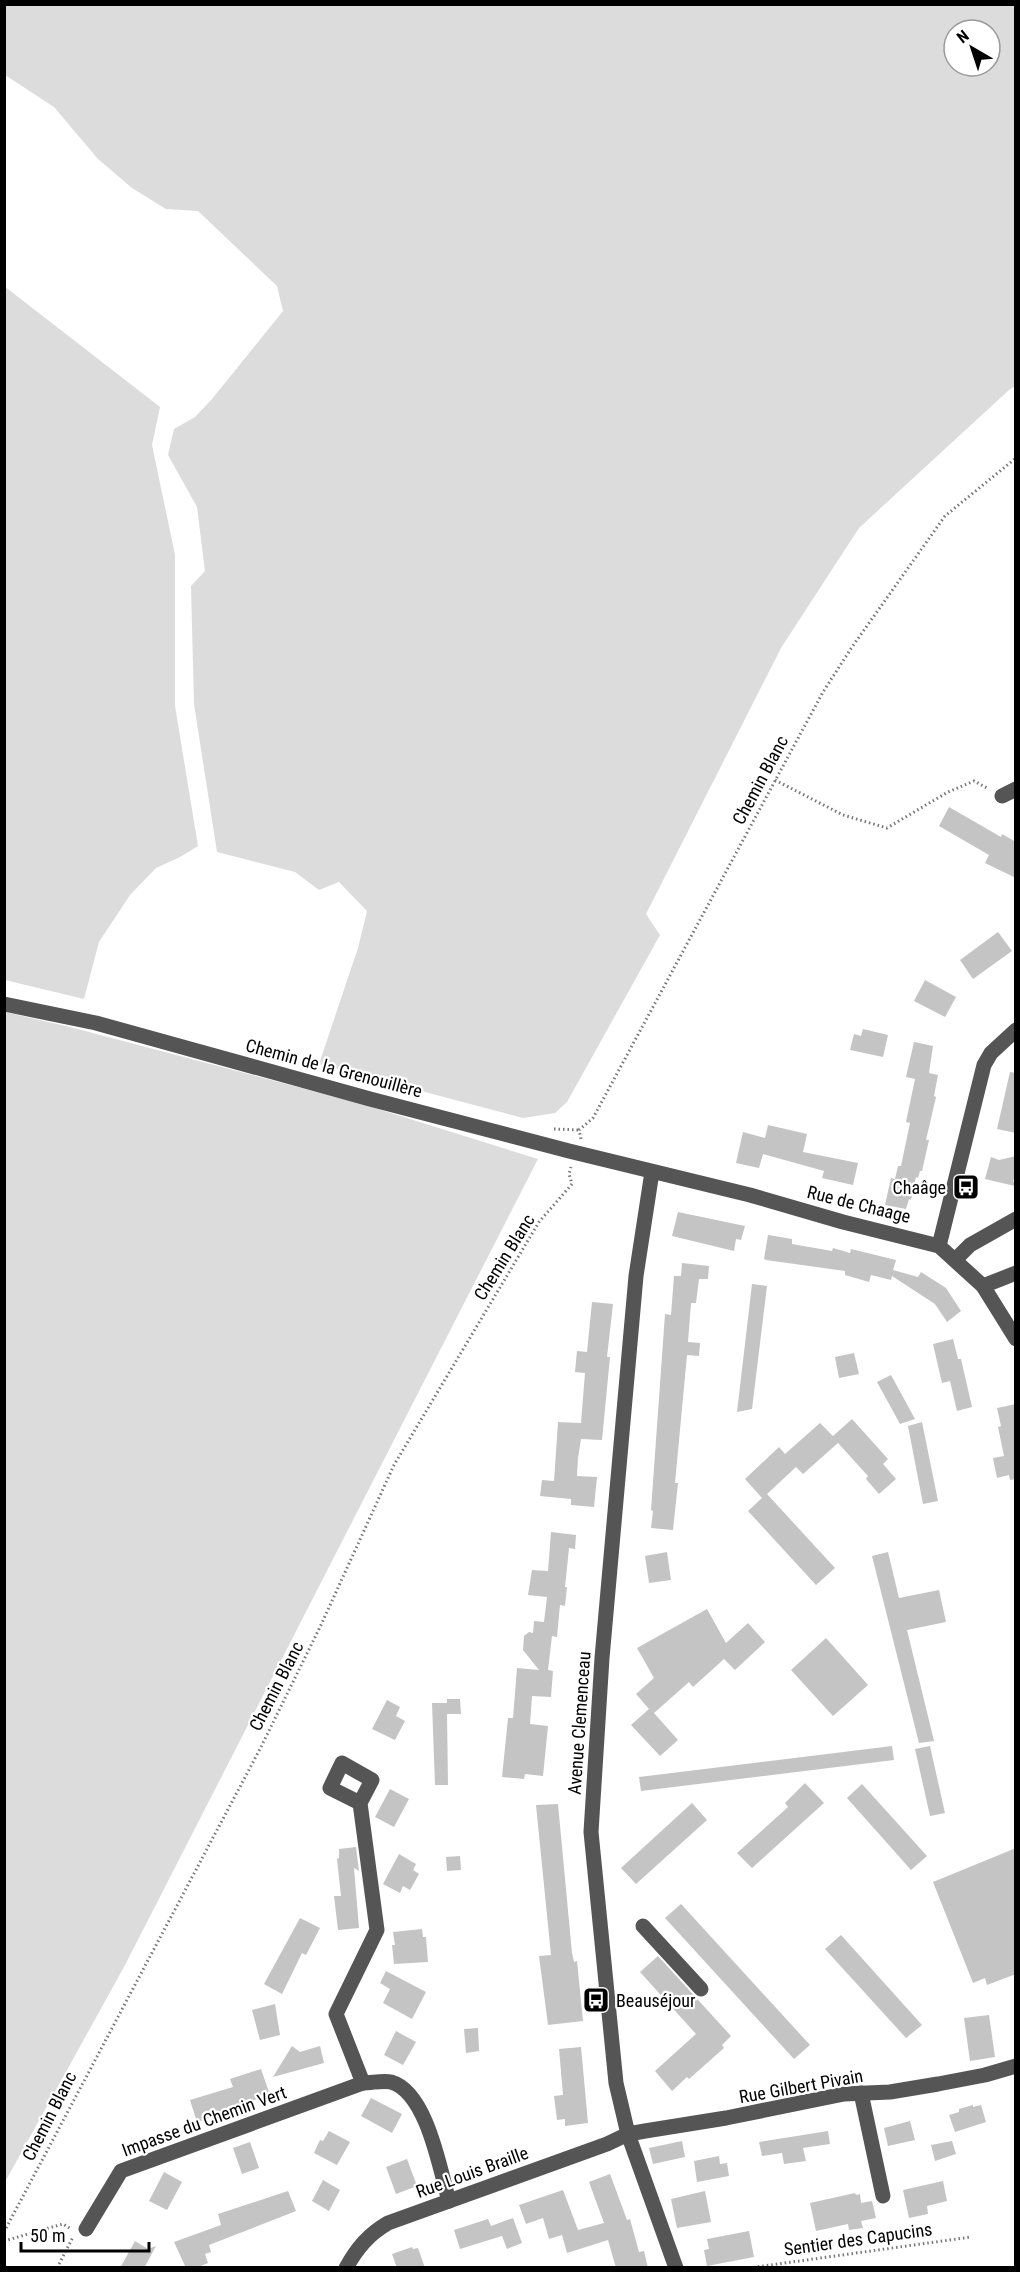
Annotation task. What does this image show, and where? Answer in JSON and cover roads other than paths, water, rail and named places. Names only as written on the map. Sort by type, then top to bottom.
[{"type":"street","name":"Chemin de la Grenouillère","points":[[4,1004],[96,1023],[370,1099],[652,1172]]},
{"type":"street","points":[[939,1246],[984,1065],[991,1053],[1016,1030]]},
{"type":"street","name":"Rue de Chaage","points":[[652,1172],[750,1195],[843,1222],[939,1246],[956,1259],[983,1286],[1016,1339]]},
{"type":"street","name":"Avenue Clemenceau","points":[[652,1172],[636,1276],[602,1658],[591,1832],[612,2061],[628,2134],[676,2268]]},
{"type":"street","points":[[956,1259],[970,1245],[1016,1219]]},
{"type":"street","points":[[983,1286],[1016,1273]]},
{"type":"street","points":[[360,1803],[377,1930],[336,2014],[363,2083]]},
{"type":"street","points":[[643,1926],[701,1989]]},
{"type":"street","name":"Rue Gilbert Pivain","points":[[628,2134],[726,2118],[844,2094],[900,2091],[985,2075],[1016,2066]]},
{"type":"street","name":"Impasse du Chemin Vert","points":[[86,2229],[121,2171],[363,2083],[392,2082],[410,2095],[423,2112],[449,2201]]},
{"type":"street","points":[[861,2093],[883,2196]]},
{"type":"street","name":"Rue Louis Braille","points":[[346,2268],[360,2245],[374,2231],[388,2223],[607,2144],[628,2134]]},
{"type":"place","name":"Chaâge","points":[[966,1187]]},
{"type":"place","name":"Beauséjour","points":[[596,2000]]}]
